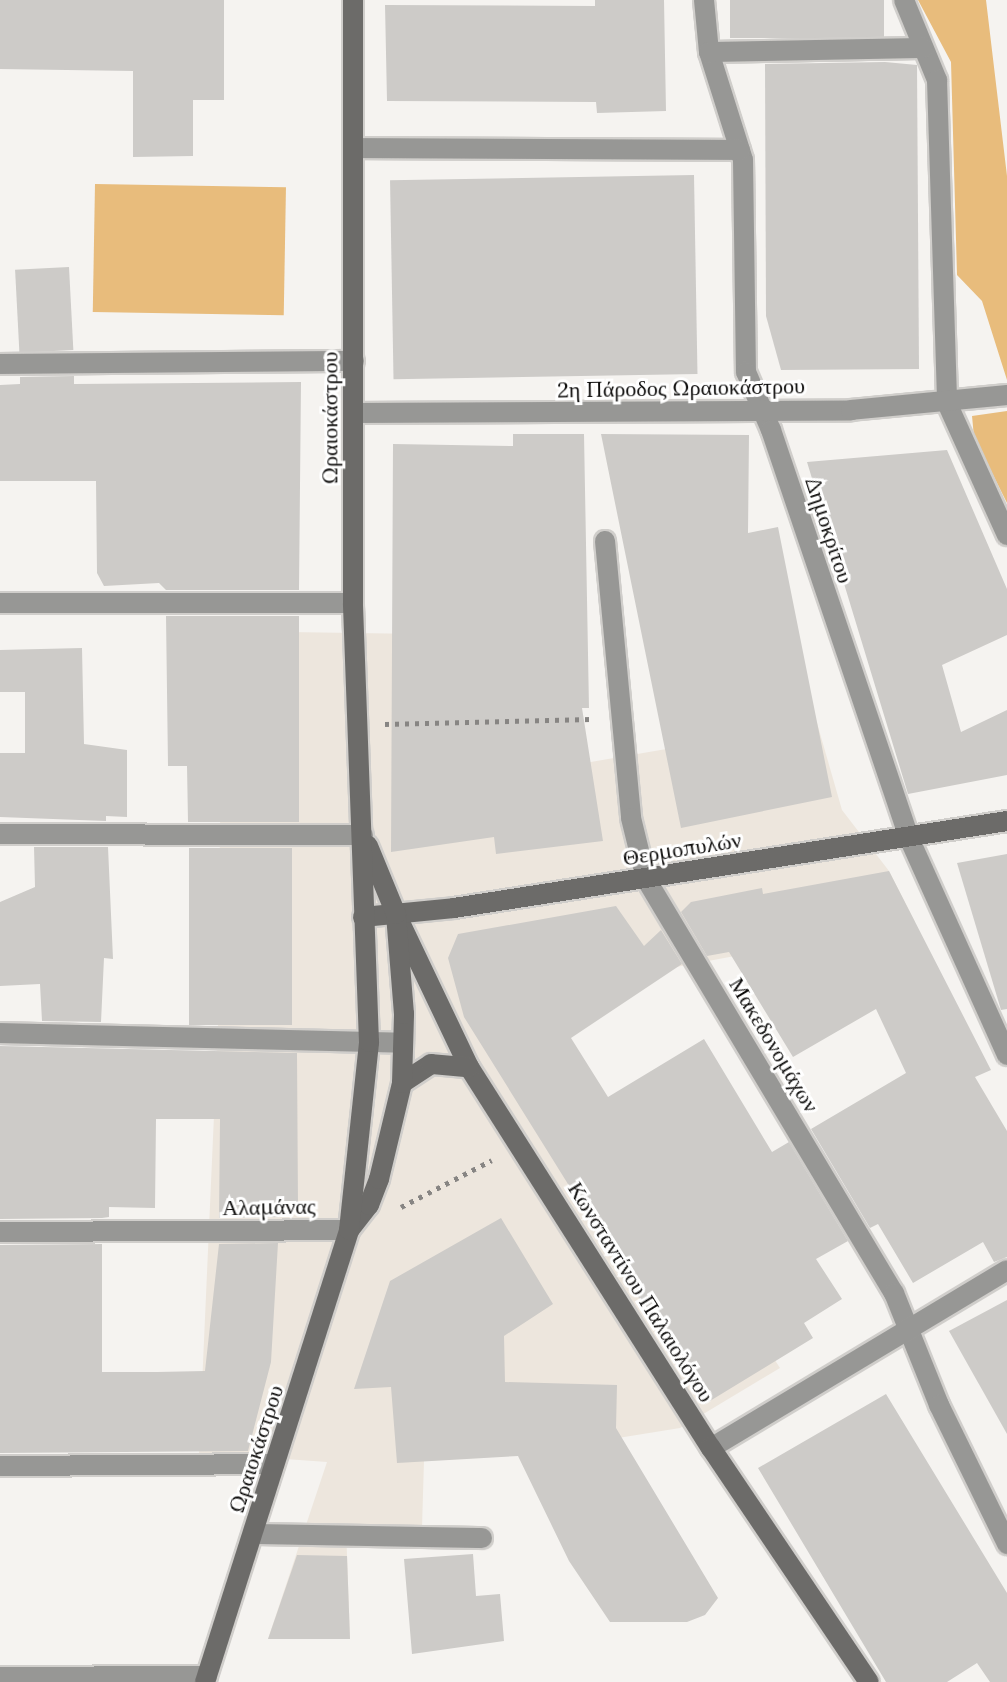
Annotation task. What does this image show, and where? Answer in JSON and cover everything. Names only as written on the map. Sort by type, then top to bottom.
[{"type":"main road","name":"Ωραιοκάστρου","points":[[206,1679],[349,1230],[369,1042],[353,603],[353,0]]},
{"type":"main road","name":"Θερμοπυλών","points":[[363,917],[646,879],[1007,821]]},
{"type":"main road","name":"Ωραιοκάστρου","points":[[349,1230],[369,1205],[379,1179],[402,1083],[403,1043],[396,914],[363,835]]},
{"type":"main road","name":"Κωνσταντίνου Παλαιολόγου","points":[[396,914],[469,1067],[711,1448],[869,1682]]},
{"type":"main road","points":[[402,1083],[431,1064],[469,1067]]},
{"type":"street","name":"Δημοκρίτου","points":[[704,0],[710,57],[740,150],[745,214],[743,352],[909,838],[1007,1055]]},
{"type":"street","points":[[904,0],[937,80],[952,403],[1007,535]]},
{"type":"street","points":[[710,57],[923,48]]},
{"type":"street","points":[[353,148],[740,150]]},
{"type":"street","points":[[0,364],[354,361]]},
{"type":"street","name":"2η Πάροδος Ωραιοκάστρου","points":[[354,413],[763,411],[952,403],[1007,395]]},
{"type":"street","name":"Μακεδονομάχων","points":[[605,541],[631,818],[646,879],[885,1276],[910,1329],[939,1405],[1001,1518],[1007,1544]]},
{"type":"street","points":[[0,603],[353,603]]},
{"type":"street","points":[[0,834],[363,835]]},
{"type":"street","points":[[0,1033],[403,1043]]},
{"type":"street","name":"Αλαμάνας","points":[[0,1232],[349,1230]]},
{"type":"street","points":[[711,1448],[1007,1270]]},
{"type":"street","points":[[0,1466],[274,1464]]},
{"type":"street","points":[[253,1534],[482,1538]]},
{"type":"street","points":[[0,1677],[206,1679]]},
{"type":"path","points":[[356,724],[622,718]]},
{"type":"path","points":[[349,1230],[519,1146]]},
{"type":"shaded area","points":[[918,0],[986,0],[1007,176],[1007,380],[982,301],[957,275],[951,62]]},
{"type":"shaded area","points":[[95,184],[286,187],[284,315],[93,312]]},
{"type":"shaded area","points":[[1007,411],[1007,503],[974,437],[972,416]]},
{"type":"shaded area","points":[[222,631],[490,635],[492,779],[817,723],[842,810],[889,871],[915,922],[538,993],[780,1368],[680,1428],[506,1456],[424,1461],[422,1528],[346,1527],[350,1639],[268,1639],[327,1462],[199,1453],[218,1025]]},
{"type":"building","points":[[0,0],[224,0],[224,100],[193,100],[193,156],[133,157],[133,71],[0,69]]},
{"type":"building","points":[[595,0],[664,0],[666,111],[597,113],[596,102],[387,101],[385,5],[595,6]]},
{"type":"building","points":[[730,0],[884,0],[884,38],[730,38]]},
{"type":"building","points":[[885,62],[917,65],[919,369],[781,370],[766,316],[765,64]]},
{"type":"building","points":[[694,175],[697,374],[394,379],[390,180]]},
{"type":"building","points":[[69,267],[73,350],[19,353],[15,270]]},
{"type":"building","points":[[74,376],[74,384],[301,382],[299,590],[166,590],[159,583],[104,586],[97,573],[96,481],[0,481],[0,385],[20,384],[20,377]]},
{"type":"building","points":[[513,434],[584,434],[589,708],[582,708],[603,841],[496,854],[494,837],[391,852],[393,444],[513,446]]},
{"type":"building","points":[[601,434],[749,435],[748,533],[778,527],[832,797],[681,828]]},
{"type":"building","points":[[947,450],[1007,589],[1007,635],[942,665],[961,732],[1007,710],[1007,775],[908,794],[807,462]]},
{"type":"building","points":[[166,616],[299,616],[299,822],[188,822],[187,766],[168,766]]},
{"type":"building","points":[[82,648],[84,744],[127,750],[127,817],[106,816],[106,821],[0,817],[0,753],[25,753],[25,692],[0,692],[0,650]]},
{"type":"building","points":[[34,847],[108,847],[113,959],[104,958],[101,1022],[42,1021],[40,984],[0,986],[0,902],[35,887]]},
{"type":"building","points":[[189,848],[292,848],[292,1025],[189,1025]]},
{"type":"building","points":[[1007,854],[1007,1009],[1001,1010],[957,863]]},
{"type":"building","points":[[889,871],[991,1070],[975,1077],[1007,1131],[1007,1257],[994,1262],[983,1242],[913,1283],[878,1224],[870,1228],[811,1129],[906,1073],[876,1009],[793,1057],[729,952],[707,956],[681,912],[691,902],[762,888],[763,894]]},
{"type":"building","points":[[616,906],[644,946],[661,930],[682,964],[571,1038],[608,1097],[704,1039],[772,1152],[789,1142],[848,1241],[816,1259],[842,1299],[804,1323],[813,1338],[705,1404],[464,1017],[448,958],[458,934]]},
{"type":"building","points":[[0,1046],[297,1053],[298,1207],[281,1208],[280,1217],[219,1218],[220,1119],[156,1119],[155,1208],[109,1207],[109,1217],[102,1218],[0,1219]]},
{"type":"building","points":[[501,1218],[553,1304],[504,1336],[505,1382],[617,1385],[616,1428],[718,1598],[705,1615],[687,1622],[610,1622],[569,1561],[518,1456],[397,1463],[391,1387],[354,1389],[390,1281]]},
{"type":"building","points":[[278,1243],[271,1362],[248,1451],[0,1453],[0,1245],[102,1244],[102,1372],[157,1372],[205,1371],[219,1244]]},
{"type":"building","points":[[1007,1300],[1007,1434],[949,1331]]},
{"type":"building","points":[[886,1394],[1007,1593],[1007,1682],[990,1682],[977,1663],[947,1682],[886,1682],[758,1468]]},
{"type":"building","points":[[473,1554],[476,1596],[500,1594],[504,1641],[412,1654],[404,1559]]},
{"type":"building","points":[[297,1555],[347,1556],[350,1639],[268,1639]]}]
